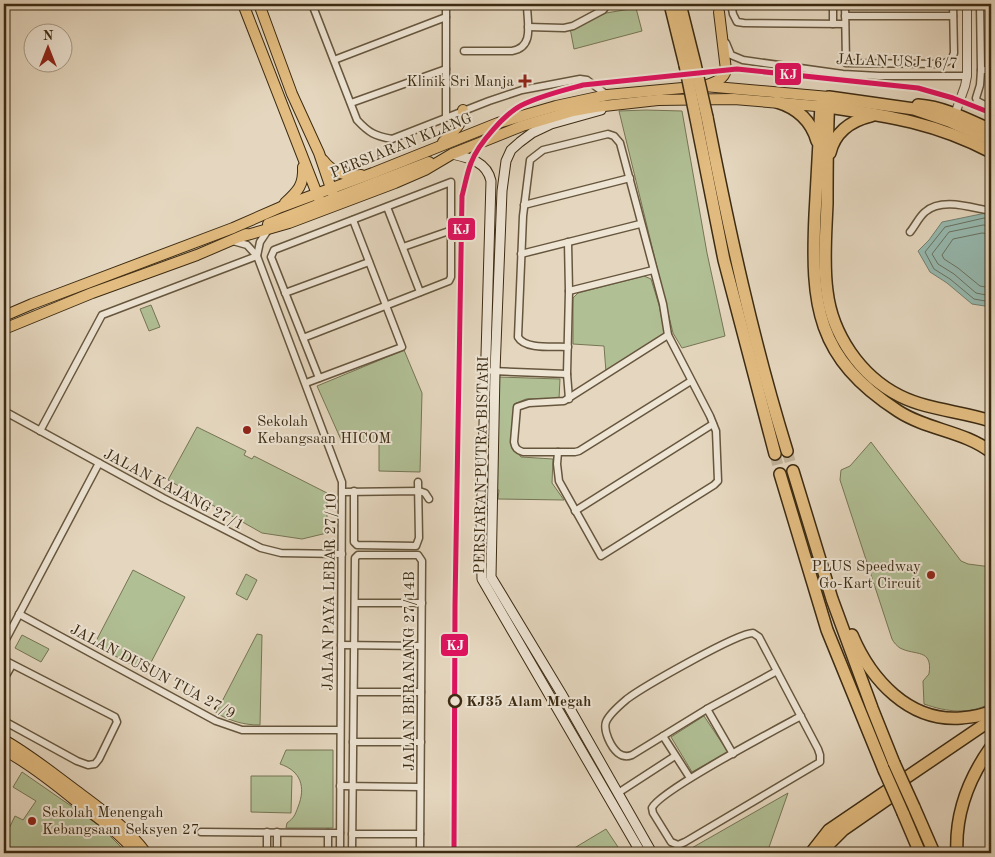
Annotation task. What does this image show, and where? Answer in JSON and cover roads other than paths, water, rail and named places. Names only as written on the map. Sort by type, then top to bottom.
[{"type":"highway","points":[[670,4],[690,64]]},
{"type":"highway","points":[[680,4],[724,260],[775,454]]},
{"type":"highway","points":[[825,101],[931,106],[991,130]]},
{"type":"highway","points":[[825,101],[929,126],[967,140],[991,152]]},
{"type":"highway","points":[[825,101],[823,159],[814,253],[814,284],[821,318],[828,338],[833,348],[862,383],[900,412],[930,426],[990,446]]},
{"type":"highway","points":[[777,102],[796,110],[804,117],[815,135],[823,159],[827,292],[836,324],[847,347],[867,372],[899,396],[925,406],[977,416],[991,421]]},
{"type":"highway","points":[[893,105],[914,109],[949,121],[991,140]]},
{"type":"highway","points":[[823,159],[843,129],[861,118],[877,114]]},
{"type":"highway","points":[[701,118],[748,310],[787,452]]},
{"type":"highway","points":[[967,140],[991,158]]},
{"type":"highway","points":[[793,471],[832,599],[894,763],[909,810],[914,853]]},
{"type":"highway","points":[[780,474],[827,630],[884,770],[934,853]]},
{"type":"highway","points":[[832,599],[842,613],[853,638],[874,673],[883,685],[905,704],[921,712],[946,718],[973,717],[991,711]]},
{"type":"highway","points":[[811,853],[830,830],[991,720]]},
{"type":"highway","points":[[820,853],[843,830],[991,730]]},
{"type":"highway","points":[[957,853],[958,823],[964,799],[976,771],[991,747]]},
{"type":"highway","points":[[910,828],[920,853]]},
{"type":"main road","points":[[243,4],[302,159],[319,198]]},
{"type":"main road","points":[[259,4],[292,94],[333,193],[448,156]]},
{"type":"main road","points":[[704,86],[723,77],[726,70],[718,8]]},
{"type":"main road","name":"PERSIARAN KLANG","points":[[4,316],[281,207],[333,193],[373,173],[440,145],[507,120],[556,106],[607,95],[704,86],[825,101]]},
{"type":"main road","name":"PERSIARAN KLANG","points":[[236,239],[268,230],[395,183],[425,170],[448,156],[549,118],[587,108],[668,100],[825,101]]},
{"type":"main road","name":"PERSIARAN PUTRA BISTARI","points":[[615,104],[551,124],[532,133],[512,150],[506,161],[502,191],[481,528],[482,578],[641,853]]},
{"type":"main road","points":[[440,145],[458,126],[463,110]]},
{"type":"main road","points":[[318,153],[328,166],[337,172],[356,176],[373,173]]},
{"type":"main road","name":"PERSIARAN PUTRA BISTARI","points":[[448,156],[474,160],[480,163],[490,173],[491,181],[491,577],[565,700],[652,853]]},
{"type":"main road","points":[[281,207],[301,186],[303,178],[302,159]]},
{"type":"main road","name":"PERSIARAN KLANG","points":[[4,329],[236,239],[319,198]]},
{"type":"main road","points":[[4,740],[99,819],[136,853]]},
{"type":"main road","points":[[4,750],[21,754],[104,811],[132,836],[146,853]]},
{"type":"street","points":[[312,4],[358,120],[367,131],[379,137],[392,140],[463,110],[522,90],[580,79],[587,80],[607,95]]},
{"type":"street","points":[[446,4],[446,117]]},
{"type":"street","points":[[464,51],[512,52],[520,50],[528,41],[527,4]]},
{"type":"street","points":[[528,27],[564,28],[573,26],[604,10],[608,4]]},
{"type":"street","points":[[731,4],[737,22],[744,23],[833,24],[845,20],[953,16]]},
{"type":"street","points":[[833,4],[833,24]]},
{"type":"street","points":[[845,4],[846,63],[855,64],[942,64],[949,62],[953,56],[953,4]]},
{"type":"street","points":[[955,114],[966,86],[967,4],[991,4]]},
{"type":"street","points":[[980,4],[980,84],[976,98],[991,108]]},
{"type":"street","name":"JALAN USJ 16/7","points":[[718,8],[727,48],[731,55],[743,60],[844,74],[967,76]]},
{"type":"street","points":[[334,60],[446,18]]},
{"type":"street","points":[[351,103],[446,69]]},
{"type":"street","points":[[980,70],[991,70]]},
{"type":"street","points":[[558,452],[559,481],[601,556],[718,481],[716,431],[668,336],[663,304],[640,224],[630,178],[618,139],[608,134],[543,150],[530,160],[524,205],[518,337],[521,341],[530,345],[568,347]]},
{"type":"street","points":[[524,205],[630,178]]},
{"type":"street","points":[[303,338],[449,281],[451,277],[452,230],[451,182],[274,250],[271,257],[286,293],[303,338],[319,378]]},
{"type":"street","points":[[910,232],[925,212],[934,206],[945,204],[991,211]]},
{"type":"street","points":[[387,207],[420,292]]},
{"type":"street","points":[[306,383],[402,347],[352,220]]},
{"type":"street","points":[[521,254],[640,224]]},
{"type":"street","points":[[257,256],[260,242],[268,230]]},
{"type":"street","points":[[402,247],[452,230]]},
{"type":"street","points":[[236,239],[247,245],[257,256]]},
{"type":"street","points":[[568,242],[569,291],[566,374],[569,399]]},
{"type":"street","points":[[40,430],[102,315],[257,256]]},
{"type":"street","name":"JALAN PAYA LEBAR 27/10","points":[[257,256],[342,482],[340,853]]},
{"type":"street","points":[[286,293],[369,262]]},
{"type":"street","points":[[569,291],[653,270]]},
{"type":"street","points":[[281,318],[294,314]]},
{"type":"street","points":[[668,336],[569,399],[558,403],[524,404],[515,410],[514,442],[517,450],[523,452],[579,451],[691,381]]},
{"type":"street","points":[[491,371],[566,374]]},
{"type":"street","name":"JALAN KAJANG 27/1","points":[[4,411],[262,548],[286,553],[342,554]]},
{"type":"street","points":[[575,511],[713,424]]},
{"type":"street","points":[[4,643],[99,463]]},
{"type":"street","points":[[354,492],[354,542],[357,546],[416,546],[419,538],[418,482]]},
{"type":"street","points":[[343,492],[419,491],[425,493],[430,499]]},
{"type":"street","name":"JALAN BERANANG 27/14B","points":[[354,603],[355,558],[358,555],[418,555],[422,561],[420,853]]},
{"type":"street","points":[[352,853],[354,603],[422,603]]},
{"type":"street","name":"JALAN DUSUN TUA 27/9","points":[[19,614],[216,721],[235,729],[340,730]]},
{"type":"street","points":[[777,671],[632,755],[626,757],[617,752],[611,744],[605,729],[609,716],[625,701],[678,668],[745,634],[752,633],[759,637],[777,671],[820,755],[820,762],[686,842],[674,844],[653,813],[652,808],[654,804],[690,778],[800,716]]},
{"type":"street","points":[[341,645],[421,646]]},
{"type":"street","points":[[4,660],[115,718],[117,722],[95,764],[82,763],[4,722]]},
{"type":"street","points":[[4,679],[12,665]]},
{"type":"street","points":[[354,692],[421,692]]},
{"type":"street","points":[[707,710],[733,754]]},
{"type":"street","points":[[663,736],[690,778]]},
{"type":"street","points":[[353,742],[421,742]]},
{"type":"street","points":[[618,793],[675,756]]},
{"type":"street","points":[[340,786],[420,787]]},
{"type":"street","points":[[201,832],[340,833]]},
{"type":"street","points":[[267,832],[267,853]]},
{"type":"street","points":[[277,832],[277,853]]},
{"type":"street","points":[[328,833],[328,853]]},
{"type":"street","points":[[352,834],[420,834]]},
{"type":"water","points":[[986,213],[991,216],[991,307],[972,304],[947,283],[930,272],[918,251],[942,222]]},
{"type":"tunnel","points":[[787,451],[793,471]]},
{"type":"tunnel","points":[[775,454],[780,474]]},
{"type":"place","name":"Klinik Sri Manja","points":[[525,81]]},
{"type":"place","name":"Sekolah Kebangsaan HICOM","points":[[247,430]]},
{"type":"place","name":"PLUS Speedway Go-Kart Circuit","points":[[931,575]]},
{"type":"place","name":"KJ35 Alam Megah","points":[[455,701]]},
{"type":"place","name":"Sekolah Menengah Kebangsaan Seksyen 27","points":[[32,821]]}]
